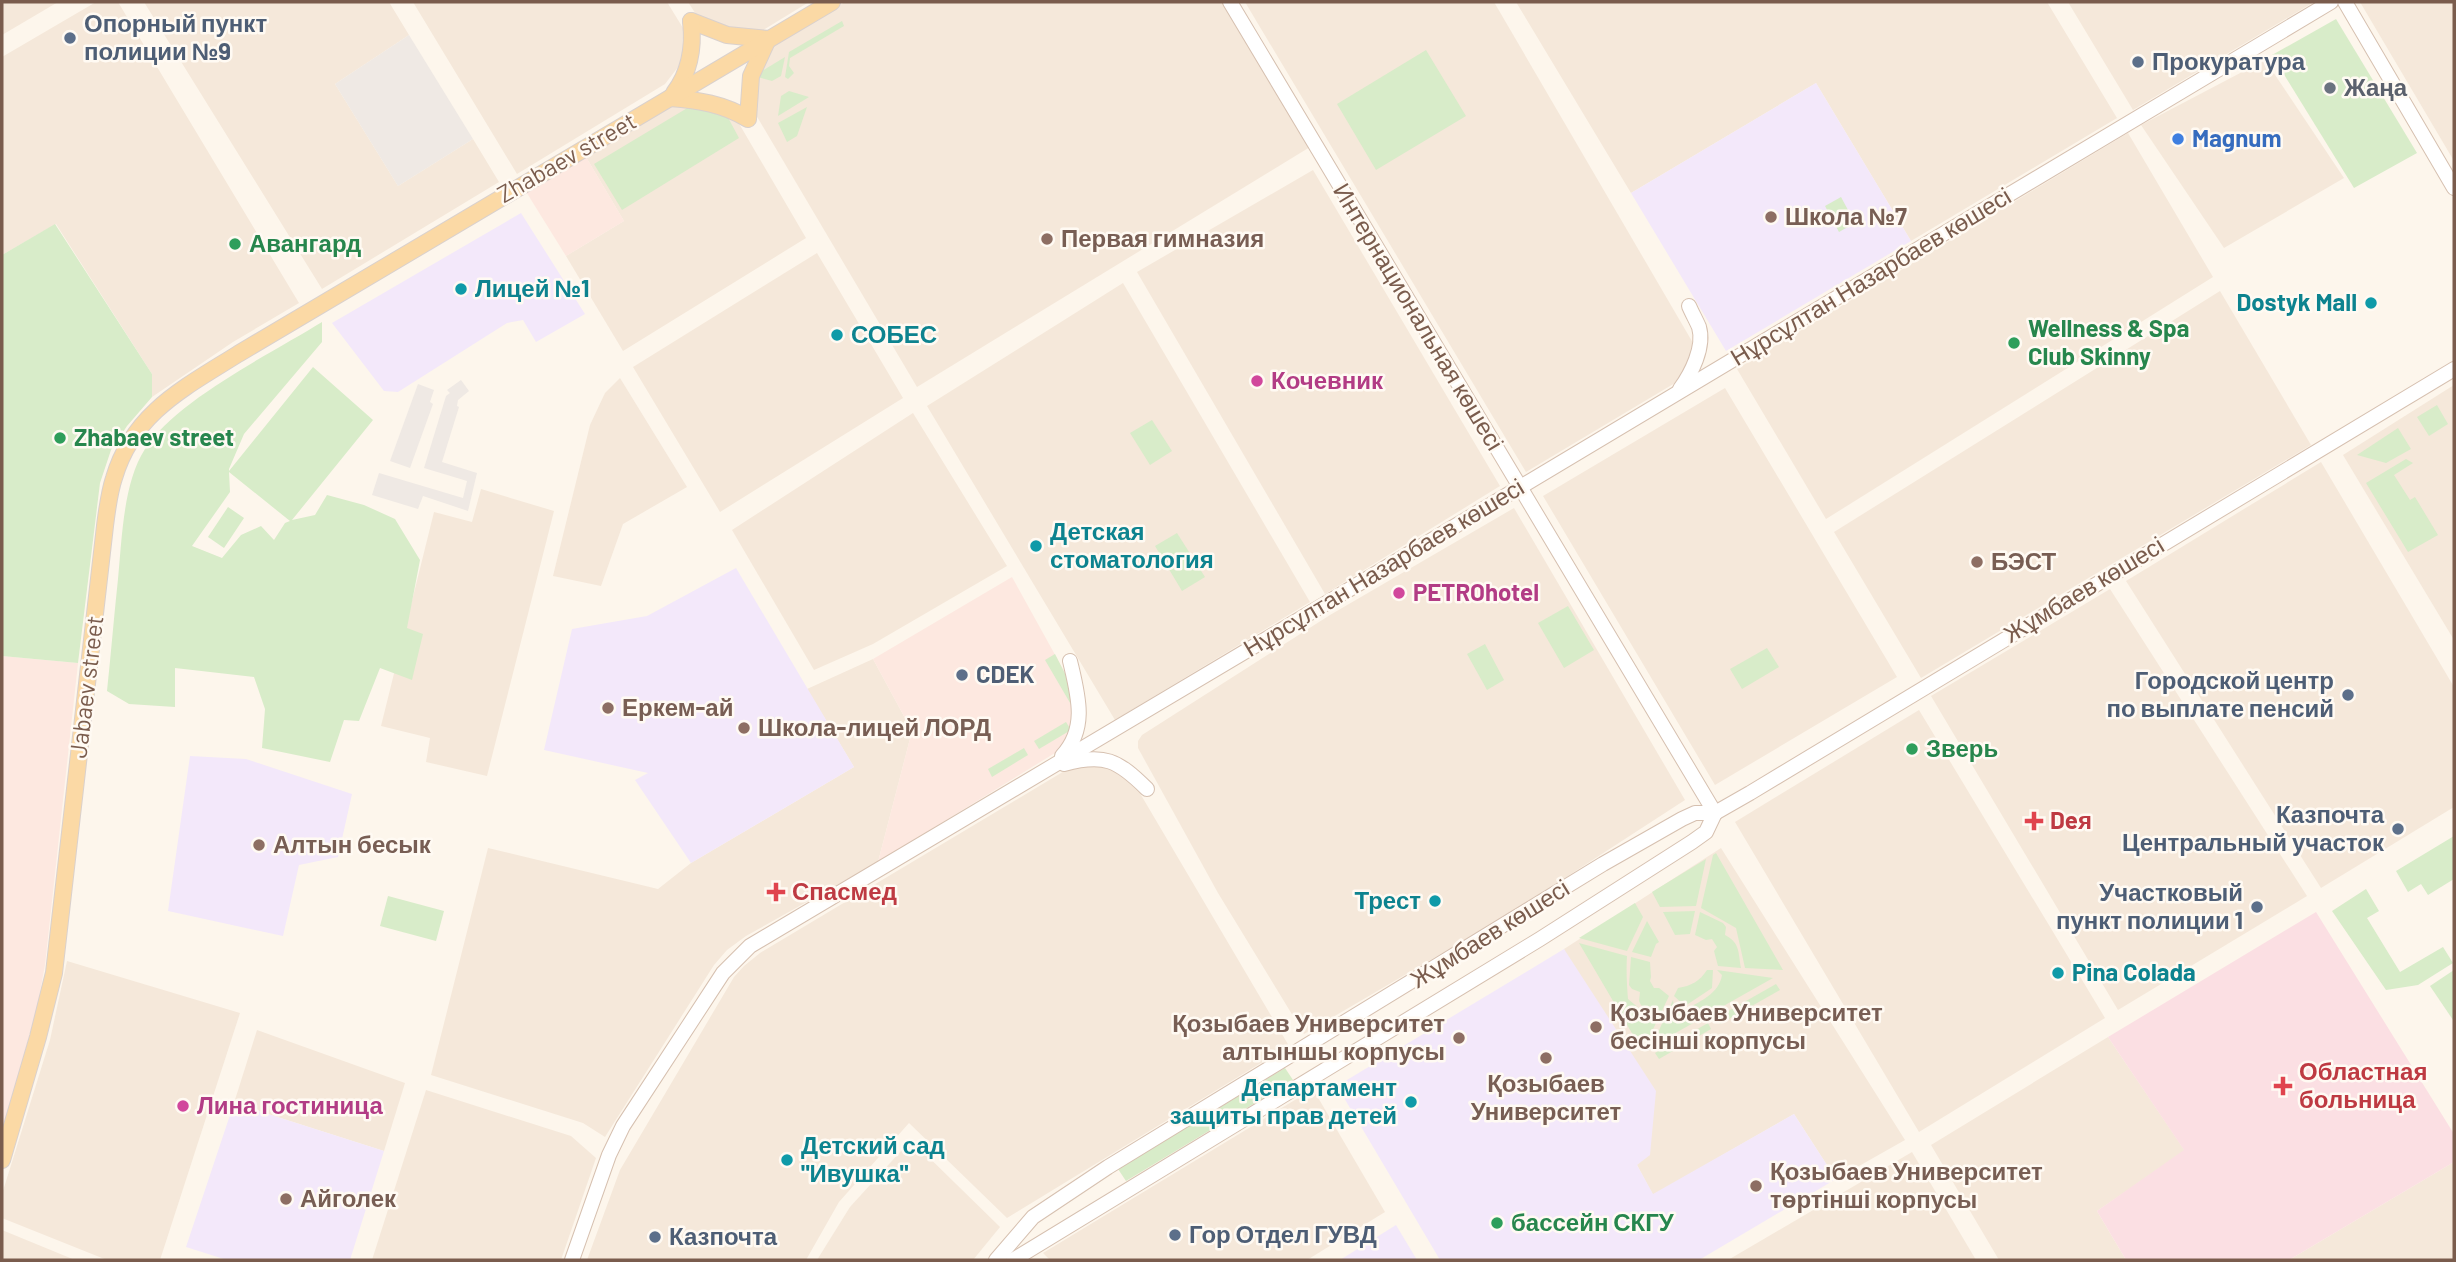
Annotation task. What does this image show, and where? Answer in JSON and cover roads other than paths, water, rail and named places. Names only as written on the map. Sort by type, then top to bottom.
[{"type":"main road","name":"Zhabaev street","points":[[653,108],[832,2]]},
{"type":"main road","name":"Интернациональная көшесі","points":[[1230,2],[1714,813]]},
{"type":"main road","name":"Нұрсұлтан Назарбаев көшесі","points":[[572,1260],[615,1139],[710,993],[737,958],[754,943],[2331,2]]},
{"type":"main road","points":[[2345,2],[2454,188]]},
{"type":"main road","points":[[691,21],[727,35],[775,34],[751,76],[748,119],[737,112],[710,103],[670,98],[690,64],[691,21]]},
{"type":"main road","name":"Jabaev street","points":[[2,1160],[54,974],[105,526],[115,475],[122,454],[133,436],[158,407],[207,373],[653,108]]},
{"type":"main road","points":[[1675,394],[1689,374],[1699,343],[1699,328],[1689,306]]},
{"type":"main road","name":"Жұмбаев көшесі","points":[[996,1260],[1033,1217],[1108,1167],[1636,845],[1695,813],[1714,813],[2454,369]]},
{"type":"main road","points":[[1043,772],[1064,754],[1078,728],[1077,692],[1070,661]]},
{"type":"main road","points":[[1043,772],[1077,761],[1108,760],[1124,767],[1147,789]]},
{"type":"main road","name":"Жұмбаев көшесі","points":[[1013,1260],[1540,939],[1706,832],[1714,813]]},
{"type":"place","name":"Опорный пункт полиции №9","points":[[70,38]]},
{"type":"place","name":"Прокуратура","points":[[2138,62]]},
{"type":"place","name":"Жаңа","points":[[2330,88]]},
{"type":"place","name":"Magnum","points":[[2178,139]]},
{"type":"place","name":"Школа №7","points":[[1771,217]]},
{"type":"place","name":"Первая гимназия","points":[[1047,239]]},
{"type":"place","name":"Авангард","points":[[235,244]]},
{"type":"place","name":"Лицей №1","points":[[461,289]]},
{"type":"place","name":"Dostyk Mall","points":[[2371,303]]},
{"type":"place","name":"СОБЕС","points":[[837,335]]},
{"type":"place","name":"Wellness & Spa Club Skinny","points":[[2014,343]]},
{"type":"place","name":"Кочевник","points":[[1257,381]]},
{"type":"place","name":"Zhabaev street","points":[[60,438]]},
{"type":"place","name":"Детская стоматология","points":[[1036,546]]},
{"type":"place","name":"БЭСТ","points":[[1977,562]]},
{"type":"place","name":"PETROhotel","points":[[1399,593]]},
{"type":"place","name":"CDEK","points":[[962,675]]},
{"type":"place","name":"Городской центр по выплате пенсий","points":[[2348,695]]},
{"type":"place","name":"Еркем-ай","points":[[608,708]]},
{"type":"place","name":"Школа-лицей ЛОРД","points":[[744,728]]},
{"type":"place","name":"Зверь","points":[[1912,749]]},
{"type":"place","name":"Deя","points":[[2034,821]]},
{"type":"place","name":"Казпочта Центральный участок","points":[[2398,829]]},
{"type":"place","name":"Алтын бесык","points":[[259,845]]},
{"type":"place","name":"Спасмед","points":[[776,892]]},
{"type":"place","name":"Трест","points":[[1435,901]]},
{"type":"place","name":"Участковый пункт полиции 1","points":[[2257,907]]},
{"type":"place","name":"Pina Colada","points":[[2058,973]]},
{"type":"place","name":"Қозыбаев Университет бесінші корпусы","points":[[1596,1027]]},
{"type":"place","name":"Қозыбаев Университет алтыншы корпусы","points":[[1459,1038]]},
{"type":"place","name":"Қозыбаев Университет","points":[[1546,1058]]},
{"type":"place","name":"Областная больница","points":[[2283,1086]]},
{"type":"place","name":"Департамент защиты прав детей","points":[[1411,1102]]},
{"type":"place","name":"Лина гостиница","points":[[183,1106]]},
{"type":"place","name":"Детский сад \"Ивушка\"","points":[[787,1160]]},
{"type":"place","name":"Қозыбаев Университет төртінші корпусы","points":[[1756,1186]]},
{"type":"place","name":"Айголек","points":[[286,1199]]},
{"type":"place","name":"бассейн СКГУ","points":[[1497,1223]]},
{"type":"place","name":"Гор Отдел ГУВД","points":[[1175,1235]]},
{"type":"place","name":"Казпочта","points":[[655,1237]]}]
